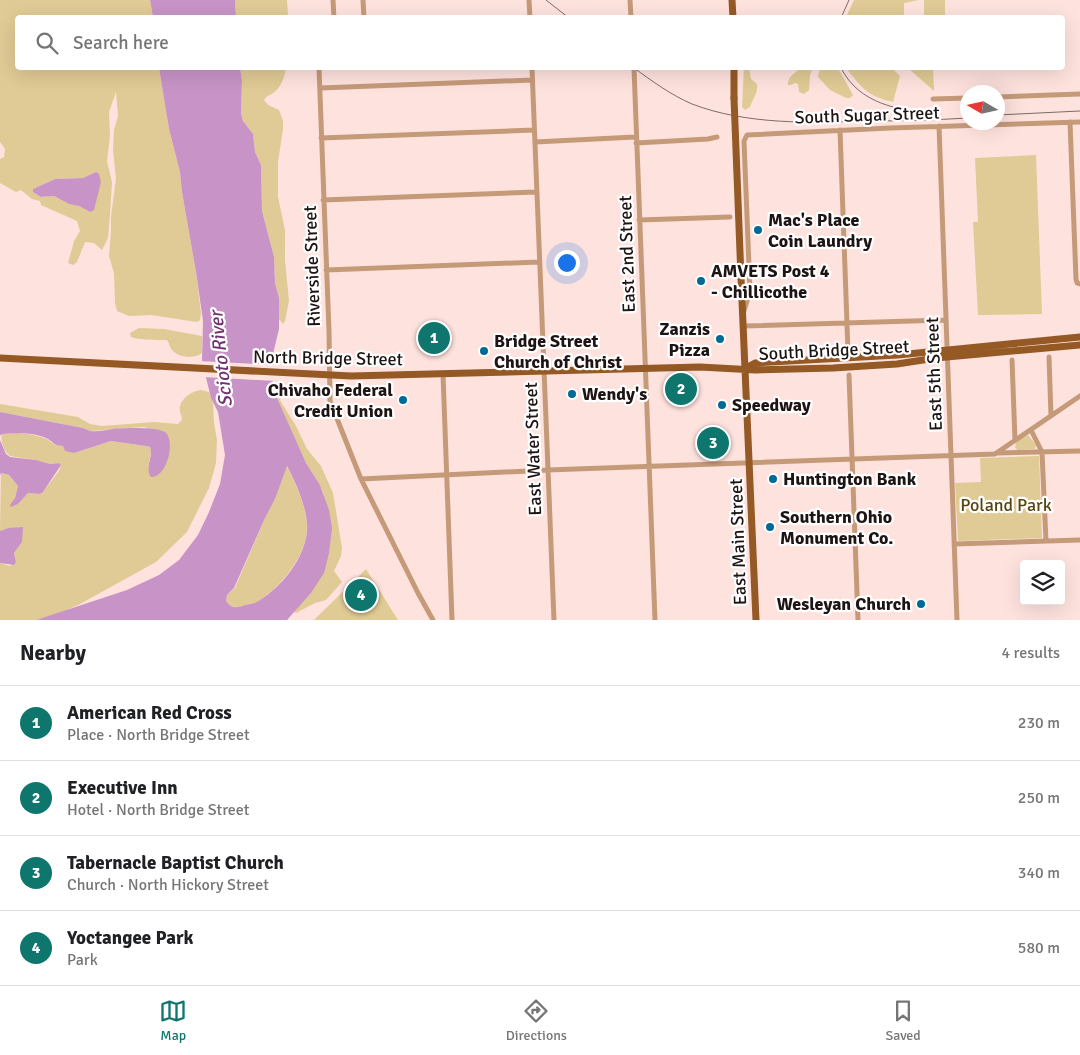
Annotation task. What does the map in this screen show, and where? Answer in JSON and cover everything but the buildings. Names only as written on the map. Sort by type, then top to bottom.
[{"type":"main road","points":[[732,0],[733,15]]},
{"type":"main road","name":"East Main Street","points":[[734,70],[756,620]]},
{"type":"main road","name":"South Bridge Street","points":[[746,368],[756,370],[833,368],[897,364],[946,354],[1080,337]]},
{"type":"main road","name":"South Bridge Street","points":[[946,354],[1080,344]]},
{"type":"main road","name":"North Bridge Street","points":[[0,358],[329,376],[644,368],[746,368]]},
{"type":"street","points":[[333,0],[334,15]]},
{"type":"street","points":[[363,0],[364,15]]},
{"type":"street","points":[[529,0],[530,15]]},
{"type":"street","points":[[630,0],[631,15]]},
{"type":"street","name":"Riverside Street","points":[[319,70],[330,401],[361,479],[433,620]]},
{"type":"street","name":"East Water Street","points":[[532,70],[554,620]]},
{"type":"street","name":"East 2nd Street","points":[[634,70],[655,620]]},
{"type":"street","points":[[320,88],[532,80]]},
{"type":"street","points":[[1005,97],[1080,94]]},
{"type":"street","points":[[932,99],[960,98]]},
{"type":"street","points":[[1070,122],[1076,279],[1077,283],[1080,284]]},
{"type":"street","name":"South Sugar Street","points":[[745,136],[749,134],[840,130],[1080,122]]},
{"type":"street","name":"East 5th Street","points":[[939,126],[957,620]]},
{"type":"street","points":[[321,138],[534,130]]},
{"type":"street","points":[[840,130],[848,352]]},
{"type":"street","name":"East Main Street","points":[[743,314],[750,291],[745,136]]},
{"type":"street","points":[[535,142],[708,139],[717,137]]},
{"type":"street","points":[[323,200],[536,192]]},
{"type":"street","points":[[639,220],[730,217]]},
{"type":"street","points":[[326,270],[539,262]]},
{"type":"street","points":[[744,326],[945,320]]},
{"type":"street","points":[[1049,357],[1051,416]]},
{"type":"street","points":[[1012,360],[1015,440]]},
{"type":"street","points":[[443,374],[452,620]]},
{"type":"street","points":[[849,375],[858,620]]},
{"type":"street","points":[[995,454],[1080,396]]},
{"type":"street","points":[[1030,430],[1042,452],[1046,541]]},
{"type":"street","points":[[361,479],[750,462],[1080,451]]},
{"type":"street","points":[[954,544],[1080,540]]},
{"type":"green space","points":[[0,0],[150,0],[153,15],[15,15],[15,70],[159,70],[169,129],[180,172],[196,272],[200,320],[197,322],[151,315],[129,316],[117,311],[114,273],[109,256],[116,178],[113,151],[114,130],[118,116],[116,92],[109,112],[110,136],[107,161],[112,182],[108,238],[102,250],[94,243],[85,242],[77,262],[73,265],[68,263],[74,241],[80,231],[77,221],[41,205],[40,201],[32,199],[21,190],[16,192],[0,183],[0,159],[4,157],[5,149],[0,142]],"holes":[[[96,172],[90,212],[79,206],[69,204],[54,196],[41,197],[33,192],[33,189],[55,179],[83,178]]]},
{"type":"green space","points":[[235,0],[287,0],[288,15],[236,15]]},
{"type":"green space","points":[[854,0],[919,0],[904,3],[904,15],[847,15]]},
{"type":"green space","points":[[924,0],[945,0],[945,15],[924,15]]},
{"type":"green space","points":[[240,70],[286,70],[280,85],[264,100],[268,105],[279,110],[283,121],[278,162],[278,197],[285,230],[285,260],[289,301],[283,324],[279,319],[279,298],[275,283],[274,257],[262,211],[261,165],[255,152],[253,134],[243,121],[241,113],[242,80]]},
{"type":"green space","points":[[744,70],[749,70],[751,79],[757,84],[756,93],[750,107],[745,110],[742,107]]},
{"type":"green space","points":[[798,70],[812,70],[809,90],[804,94],[799,92],[798,84],[788,85],[790,77]]},
{"type":"green space","points":[[820,70],[839,70],[853,95],[850,98],[846,98],[830,90],[818,77]]},
{"type":"green space","points":[[848,70],[894,70],[900,76],[893,102],[871,94],[856,81]]},
{"type":"green space","points":[[910,70],[933,70],[934,91]]},
{"type":"green space","points":[[1036,155],[1042,314],[978,315],[973,222],[978,222],[975,158]]},
{"type":"green space","points":[[139,328],[164,329],[202,336],[202,353],[191,357],[183,356],[173,351],[167,340],[131,337],[130,333]]},
{"type":"green space","points":[[274,384],[281,402],[296,426],[307,449],[321,466],[333,493],[342,548],[341,556],[334,571],[342,582],[326,600],[315,603],[296,613],[293,611],[311,593],[324,495],[306,463],[273,393],[272,387]]},
{"type":"green space","points":[[201,390],[209,392],[213,403],[217,440],[216,463],[209,488],[187,532],[156,562],[80,604],[36,620],[0,620],[0,563],[10,566],[16,562],[14,553],[22,542],[8,528],[0,531],[1,473],[9,475],[18,486],[11,505],[18,504],[28,493],[40,494],[43,492],[59,471],[61,465],[59,463],[50,464],[10,456],[3,446],[2,434],[19,433],[34,435],[47,439],[55,445],[63,446],[74,453],[111,441],[146,446],[150,447],[151,451],[148,469],[164,431],[143,427],[90,431],[0,412],[0,404],[78,417],[90,424],[102,426],[154,422],[178,424],[182,420],[180,408],[183,400],[189,394]]},
{"type":"green space","points":[[1028,435],[1036,445],[1035,449],[1018,450],[1015,448],[1016,442]]},
{"type":"green space","name":"Poland Park","points":[[1039,456],[1042,538],[958,541],[955,483],[981,482],[980,458]]},
{"type":"green space","points":[[286,465],[306,515],[307,531],[302,551],[284,579],[268,594],[255,603],[232,607],[226,601],[227,595],[235,588],[275,499]]},
{"type":"green space","points":[[366,569],[398,620],[314,620]]},
{"type":"water","points":[[150,0],[235,0],[236,15],[153,15]]},
{"type":"water","name":"Scioto River","points":[[159,70],[240,70],[242,80],[241,113],[243,121],[253,134],[255,152],[261,165],[262,211],[274,257],[275,283],[279,298],[279,329],[273,354],[272,387],[306,463],[320,485],[329,510],[332,528],[324,573],[311,593],[287,620],[36,620],[127,590],[159,575],[179,560],[198,535],[220,484],[225,455],[218,412],[211,398],[202,361],[203,321],[180,172],[169,129]],"holes":[[[287,466],[298,489],[306,516],[307,532],[297,562],[284,579],[258,601],[239,607],[232,607],[226,601],[227,595],[234,588],[275,499]]]},
{"type":"water","points":[[96,172],[99,174],[101,182],[94,210],[90,212],[54,196],[41,197],[33,192],[33,189],[55,179],[83,178]]},
{"type":"water","points":[[0,412],[90,431],[146,428],[163,431],[167,434],[169,440],[169,456],[162,471],[157,476],[151,477],[148,470],[151,454],[150,447],[111,441],[74,453],[65,451],[63,446],[35,435],[13,433],[0,436]]},
{"type":"water","points":[[0,440],[6,454],[10,457],[36,460],[50,464],[59,463],[61,465],[43,492],[40,494],[28,493],[18,504],[11,507],[10,505],[15,498],[18,486],[9,475],[1,473],[0,476]]},
{"type":"water","points":[[23,527],[22,542],[14,553],[16,562],[14,565],[0,563],[0,531],[8,528]]},
{"type":"pier","points":[[199,361],[276,365],[275,381],[203,377]]},
{"type":"railway","points":[[546,0],[565,15]]},
{"type":"railway","points":[[842,15],[849,0]]},
{"type":"railway","points":[[637,70],[669,92],[692,104],[735,116],[802,122],[960,118]]},
{"type":"railway","points":[[842,70],[858,90],[869,98],[894,107],[936,113]]},
{"type":"railway","points":[[1005,115],[1080,111]]},
{"type":"place","name":"Mac's Place Coin Laundry","points":[[758,230]]},
{"type":"place","name":"AMVETS Post 4 - Chillicothe","points":[[701,281]]},
{"type":"place","name":"American Red Cross","points":[[434,338]]},
{"type":"place","name":"Zanzis Pizza","points":[[720,339]]},
{"type":"place","name":"Bridge Street Church of Christ","points":[[484,351]]},
{"type":"place","name":"Executive Inn","points":[[681,389]]},
{"type":"place","name":"Wendy's","points":[[572,394]]},
{"type":"place","name":"Chivaho Federal Credit Union","points":[[403,400]]},
{"type":"place","name":"Speedway","points":[[722,405]]},
{"type":"place","name":"Tabernacle Baptist Church","points":[[713,443]]},
{"type":"place","name":"Huntington Bank","points":[[773,479]]},
{"type":"place","name":"Southern Ohio Monument Co.","points":[[770,527]]},
{"type":"place","name":"Yoctangee Park","points":[[361,595]]},
{"type":"place","name":"Wesleyan Church","points":[[921,604]]}]
